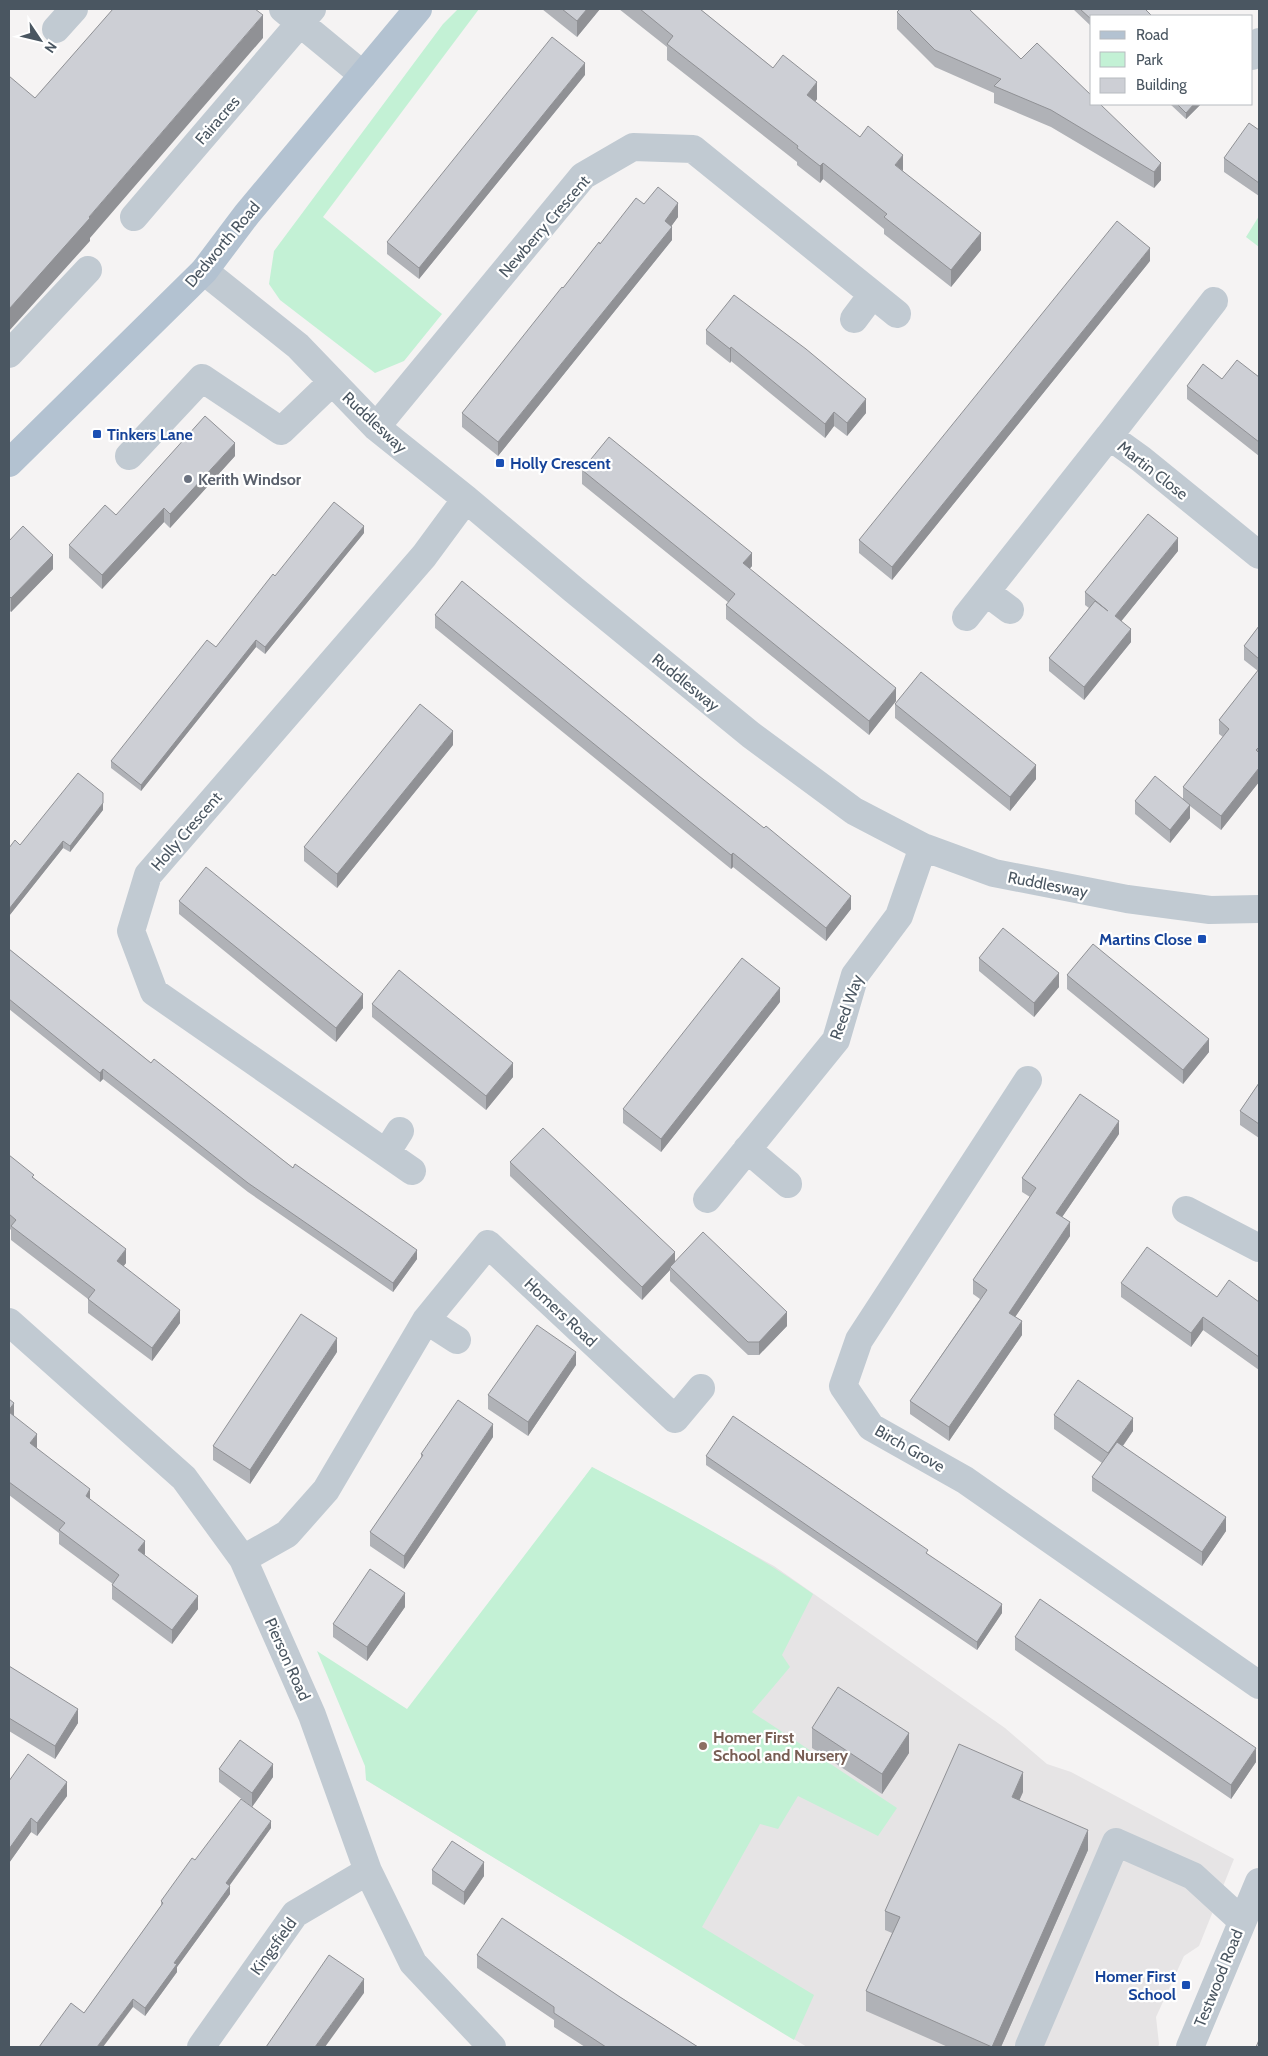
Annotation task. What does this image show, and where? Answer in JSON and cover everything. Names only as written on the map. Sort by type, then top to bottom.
[{"type":"main road","name":"Dedworth Road","points":[[11,456],[204,271],[247,214],[418,9]]},
{"type":"street","points":[[56,29],[74,9]]},
{"type":"street","name":"Fairacres","points":[[134,217],[298,14],[363,76]]},
{"type":"street","points":[[1253,54],[1259,42]]},
{"type":"street","name":"Newberry Crescent","points":[[376,427],[583,176],[634,147],[693,149],[896,314]]},
{"type":"street","points":[[9,354],[88,270]]},
{"type":"street","name":"Ruddlesway","points":[[204,271],[298,346],[376,427],[751,735],[854,811],[923,847],[994,873],[1127,899],[1210,910],[1259,909]]},
{"type":"street","points":[[854,319],[872,295]]},
{"type":"street","name":"Martin Close","points":[[1214,301],[1109,436],[1141,459],[1259,555]]},
{"type":"street","points":[[129,456],[202,378],[281,431],[332,382]]},
{"type":"street","points":[[966,617],[1109,436]]},
{"type":"street","name":"Holly Crescent","points":[[412,1172],[393,1142],[154,992],[131,931],[148,874],[424,556],[466,499]]},
{"type":"street","points":[[986,592],[1010,610]]},
{"type":"street","name":"Reed Way","points":[[707,1199],[836,1040],[855,975],[899,916],[923,847]]},
{"type":"street","name":"Birch Grove","points":[[1028,1080],[859,1340],[843,1386],[871,1427],[965,1480],[1259,1685]]},
{"type":"street","points":[[747,1149],[788,1184]]},
{"type":"street","points":[[1204,1210],[1259,1248]]},
{"type":"street","name":"Homers Road","points":[[244,1559],[287,1534],[326,1490],[426,1320],[488,1244],[675,1419],[701,1388]]},
{"type":"street","points":[[426,1320],[458,1340]]},
{"type":"street","name":"Pierson Road","points":[[9,1322],[184,1478],[244,1559],[312,1715],[368,1871],[414,1963],[492,2047]]},
{"type":"street","points":[[1029,2046],[1116,1842],[1193,1876],[1242,1920]]},
{"type":"street","name":"Kingsfield","points":[[202,2047],[295,1914],[368,1871]]},
{"type":"street","name":"Testwood Road","points":[[1190,2047],[1259,1882]]},
{"type":"shaded area","name":"Homer First School and Nursery","points":[[592,1467],[774,1566],[1005,1728],[1047,1764],[1071,1772],[1234,1859],[1199,1946],[1184,1956],[1156,2017],[1158,2047],[807,2047],[366,1780]]},
{"type":"green space","points":[[458,9],[479,9],[323,217],[442,314],[404,361],[375,373],[280,300],[269,284],[274,251],[443,24]]},
{"type":"green space","points":[[1259,216],[1259,247],[1246,237]]},
{"type":"green space","points":[[592,1467],[732,1543],[813,1594],[782,1655],[790,1667],[752,1712],[897,1808],[878,1836],[798,1796],[778,1829],[760,1824],[702,1927],[814,1995],[794,2040],[366,1780],[365,1766],[317,1651],[407,1709]]},
{"type":"building","points":[[113,9],[255,9],[263,15],[90,218],[9,309],[9,76],[35,98]]},
{"type":"building","points":[[562,9],[587,9],[577,21]]},
{"type":"building","points":[[640,9],[700,9],[773,68],[783,55],[817,82],[807,95],[860,137],[868,126],[903,155],[895,165],[981,233],[951,270],[884,217],[887,214],[823,163],[820,166],[797,148],[798,146],[667,44],[673,36]]},
{"type":"building","points":[[900,9],[969,9],[1021,59],[1037,43],[1090,94],[1090,105],[1101,105],[1161,163],[1154,172],[1051,110],[994,86],[1001,79],[935,50],[897,12]]},
{"type":"building","points":[[1080,9],[1145,9],[1151,15],[1090,15],[1090,18]]},
{"type":"building","points":[[552,37],[585,63],[419,268],[387,242]]},
{"type":"building","points":[[1178,105],[1193,105],[1186,113]]},
{"type":"building","points":[[1249,123],[1259,130],[1259,183],[1224,158]]},
{"type":"building","points":[[658,187],[678,203],[665,221],[672,227],[498,442],[462,413],[562,287],[599,242],[600,244],[636,198],[644,204]]},
{"type":"building","points":[[1117,221],[1150,248],[892,567],[859,540]]},
{"type":"building","points":[[734,295],[806,349],[866,399],[847,423],[834,412],[825,424],[731,347],[730,349],[706,330]]},
{"type":"building","points":[[1237,360],[1259,377],[1259,442],[1187,386],[1203,364],[1222,379]]},
{"type":"building","points":[[205,416],[235,443],[170,514],[164,508],[102,575],[69,545],[105,505],[116,515]]},
{"type":"building","points":[[609,437],[752,553],[743,563],[896,688],[869,721],[726,605],[735,594],[582,470]]},
{"type":"building","points":[[334,502],[364,526],[265,647],[256,640],[141,785],[111,761],[207,640],[216,647],[273,574],[275,576]]},
{"type":"building","points":[[1148,514],[1178,538],[1115,616],[1131,629],[1084,687],[1049,658],[1095,601],[1108,611],[1085,592]]},
{"type":"building","points":[[23,526],[53,555],[11,598],[9,596],[9,541]]},
{"type":"building","points":[[462,581],[699,776],[764,828],[766,826],[851,896],[826,928],[733,853],[731,855],[435,615]]},
{"type":"building","points":[[1259,626],[1259,659],[1244,646]]},
{"type":"building","points":[[1259,669],[1259,747],[1256,750],[1259,753],[1259,768],[1221,816],[1183,787],[1229,729],[1219,720]]},
{"type":"building","points":[[921,672],[1036,765],[1010,797],[895,704]]},
{"type":"building","points":[[420,704],[453,731],[337,874],[304,847]]},
{"type":"building","points":[[78,773],[103,793],[103,803],[70,846],[63,841],[9,909],[9,848],[15,840],[20,845]]},
{"type":"building","points":[[1155,776],[1190,805],[1170,830],[1135,801]]},
{"type":"building","points":[[206,867],[363,994],[336,1028],[179,901]]},
{"type":"building","points":[[1003,928],[1059,973],[1034,1003],[979,958]]},
{"type":"building","points":[[1093,944],[1209,1039],[1183,1070],[1067,975]]},
{"type":"building","points":[[9,949],[151,1063],[154,1059],[293,1168],[295,1164],[417,1250],[393,1283],[248,1183],[103,1069],[100,1073],[9,999]]},
{"type":"building","points":[[742,958],[780,988],[661,1139],[623,1109]]},
{"type":"building","points":[[399,970],[513,1063],[486,1096],[372,1004]]},
{"type":"building","points":[[1259,1083],[1259,1124],[1240,1111]]},
{"type":"building","points":[[1080,1094],[1119,1121],[1056,1213],[1070,1222],[1009,1313],[1022,1321],[949,1427],[910,1401],[987,1290],[973,1280],[1036,1188],[1022,1178]]},
{"type":"building","points":[[543,1128],[675,1252],[642,1287],[510,1162]]},
{"type":"building","points":[[9,1155],[34,1175],[32,1177],[126,1249],[117,1261],[180,1310],[152,1348],[88,1299],[95,1290],[11,1226],[16,1220],[9,1214]]},
{"type":"building","points":[[703,1232],[787,1312],[759,1342],[748,1342],[670,1267]]},
{"type":"building","points":[[1147,1247],[1217,1297],[1229,1280],[1259,1302],[1259,1357],[1203,1317],[1191,1333],[1121,1283]]},
{"type":"building","points":[[301,1314],[337,1338],[250,1470],[213,1446]]},
{"type":"building","points":[[537,1325],[576,1352],[528,1422],[488,1395]]},
{"type":"building","points":[[1078,1380],[1133,1418],[1108,1453],[1054,1415]]},
{"type":"building","points":[[9,1399],[14,1403],[9,1410]]},
{"type":"building","points":[[458,1400],[493,1424],[404,1556],[370,1532]]},
{"type":"building","points":[[9,1412],[37,1434],[30,1443],[90,1489],[86,1496],[145,1541],[138,1550],[198,1596],[172,1630],[112,1585],[119,1575],[59,1530],[65,1523],[9,1482]]},
{"type":"building","points":[[733,1416],[928,1550],[926,1553],[1002,1604],[977,1642],[706,1456]]},
{"type":"building","points":[[1117,1442],[1226,1517],[1202,1552],[1092,1477]]},
{"type":"building","points":[[370,1569],[405,1593],[367,1647],[333,1624]]},
{"type":"building","points":[[1040,1599],[1256,1748],[1231,1785],[1015,1637]]},
{"type":"building","points":[[9,1666],[78,1709],[55,1746],[9,1718]]},
{"type":"building","points":[[838,1687],[909,1733],[882,1774],[812,1728]]},
{"type":"building","points":[[240,1740],[273,1764],[252,1793],[219,1769]]},
{"type":"building","points":[[959,1744],[1023,1772],[1012,1797],[1088,1830],[992,2047],[866,1991],[900,1917],[885,1911]]},
{"type":"building","points":[[28,1754],[67,1782],[37,1823],[31,1818],[9,1849],[9,1781]]},
{"type":"building","points":[[241,1799],[271,1821],[226,1883],[230,1886],[174,1963],[177,1964],[145,2008],[133,1999],[97,2047],[39,2047],[71,2003],[84,2013],[163,1903],[161,1901],[192,1858],[195,1860]]},
{"type":"building","points":[[452,1841],[484,1862],[464,1892],[432,1870]]},
{"type":"building","points":[[502,1918],[698,2047],[606,2047],[554,2013],[554,2007],[477,1955]]},
{"type":"building","points":[[329,1955],[364,1979],[315,2047],[266,2047]]},
{"type":"place","name":"Tinkers Lane","points":[[97,434]]},
{"type":"place","name":"Holly Crescent","points":[[500,463]]},
{"type":"place","name":"Kerith Windsor","points":[[188,479]]},
{"type":"place","name":"Martins Close","points":[[1202,939]]},
{"type":"place","name":"Homer First School and Nursery","points":[[703,1746]]},
{"type":"place","name":"Homer First School","points":[[1186,1985]]}]
